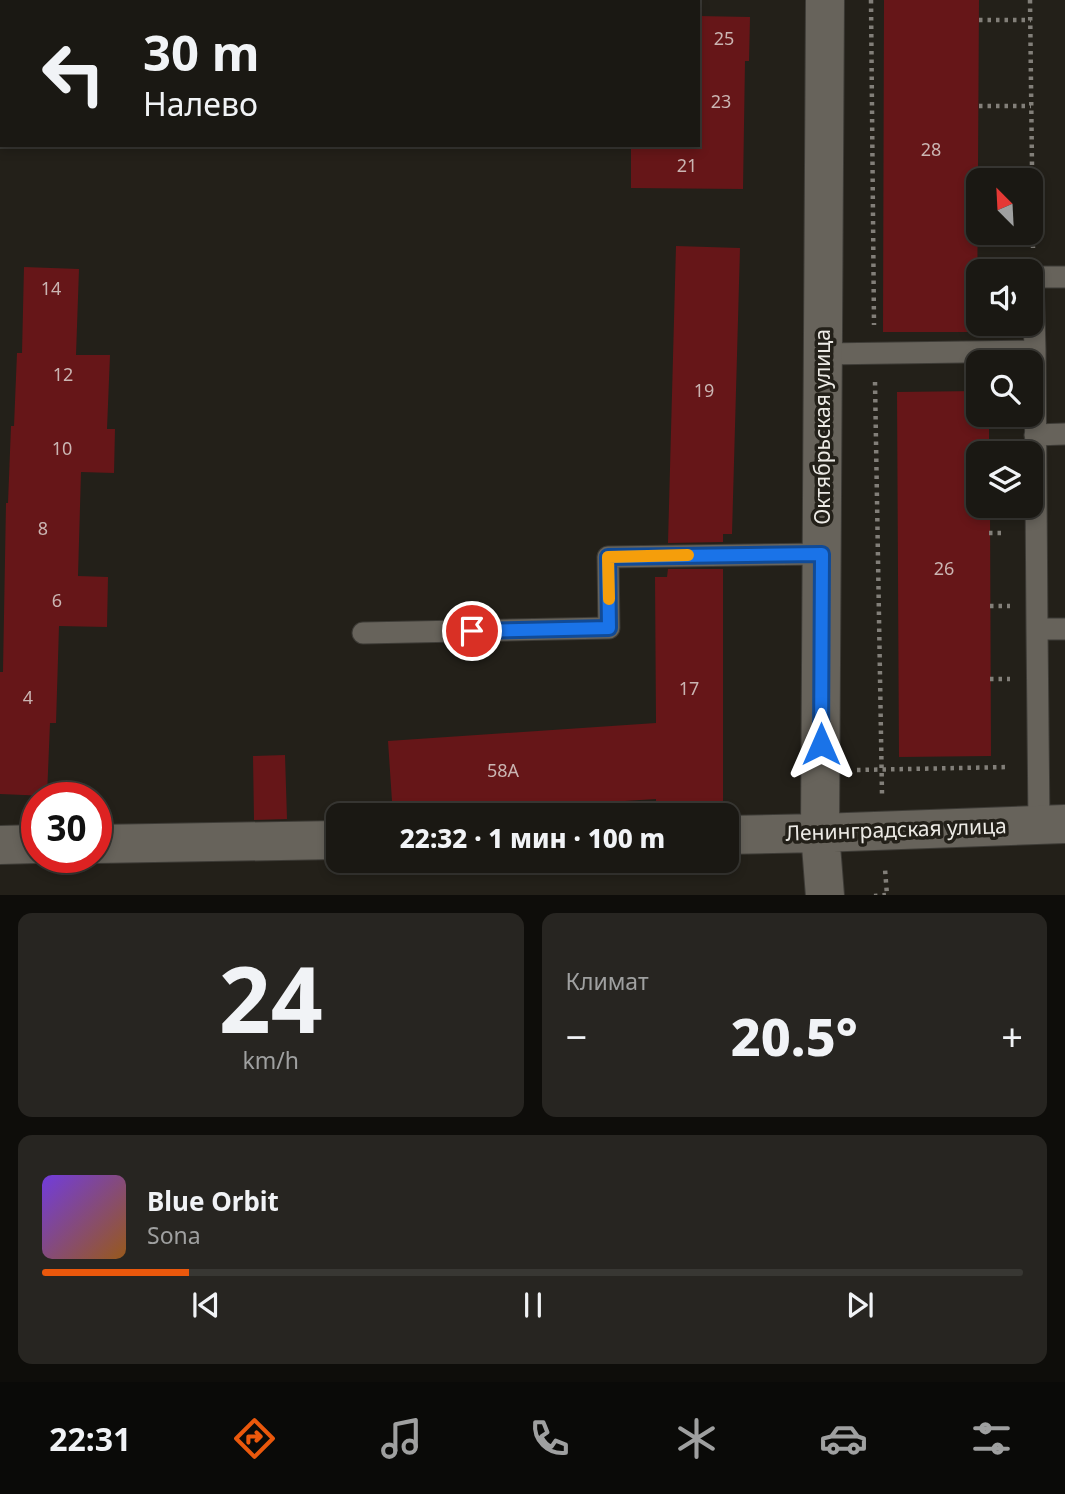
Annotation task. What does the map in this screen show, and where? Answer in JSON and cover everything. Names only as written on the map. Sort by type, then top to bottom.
[{"type":"street","name":"Октябрьская улица","points":[[825,0],[820,833],[825,895]]},
{"type":"street","name":"Ленинградская улица","points":[[739,835],[1052,825]]},
{"type":"street","points":[[112,844],[326,840]]},
{"type":"street","points":[[0,845],[21,845]]},
{"type":"lane","points":[[1043,277],[1065,277]]},
{"type":"lane","points":[[824,354],[966,352]]},
{"type":"lane","points":[[1035,427],[1039,767],[1052,825]]},
{"type":"lane","points":[[1035,435],[1065,434]]},
{"type":"lane","points":[[363,632],[609,628],[608,557],[822,554]]},
{"type":"lane","points":[[1037,629],[1065,629]]},
{"type":"path","points":[[1030,0],[1032,168]]},
{"type":"path","points":[[979,20],[1031,20]]},
{"type":"path","points":[[979,106],[1031,106]]},
{"type":"path","points":[[821,771],[1039,767]]},
{"type":"path","points":[[874,895],[887,895]]},
{"type":"building","points":[[884,0],[979,0],[978,168],[966,168],[966,245],[978,245],[977,259],[966,259],[966,332],[883,332]]},
{"type":"building","points":[[700,16],[750,17],[749,61],[745,61],[743,189],[631,188],[631,147],[700,147]]},
{"type":"building","points":[[676,246],[740,248],[732,534],[723,534],[723,542],[668,543]]},
{"type":"building","points":[[24,267],[79,269],[76,355],[110,355],[107,429],[115,429],[114,473],[81,472],[78,576],[108,577],[107,627],[59,626],[56,723],[50,723],[48,782],[21,782],[21,795],[0,794],[0,672],[3,672],[6,503],[11,426],[14,426],[17,353],[22,353]]},
{"type":"building","points":[[966,391],[966,427],[989,427],[989,441],[966,441],[966,518],[990,518],[991,756],[899,757],[897,392]]},
{"type":"building","points":[[668,569],[723,569],[723,802],[656,802],[656,799],[594,803],[392,803],[388,741],[656,723],[655,577],[667,577]]},
{"type":"building","points":[[285,755],[287,819],[254,820],[253,756]]},
{"type":"slow traffic","points":[[609,599],[608,557],[688,555]]},
{"type":"route","points":[[472,631],[609,628],[608,557],[822,554],[821,744]]}]
